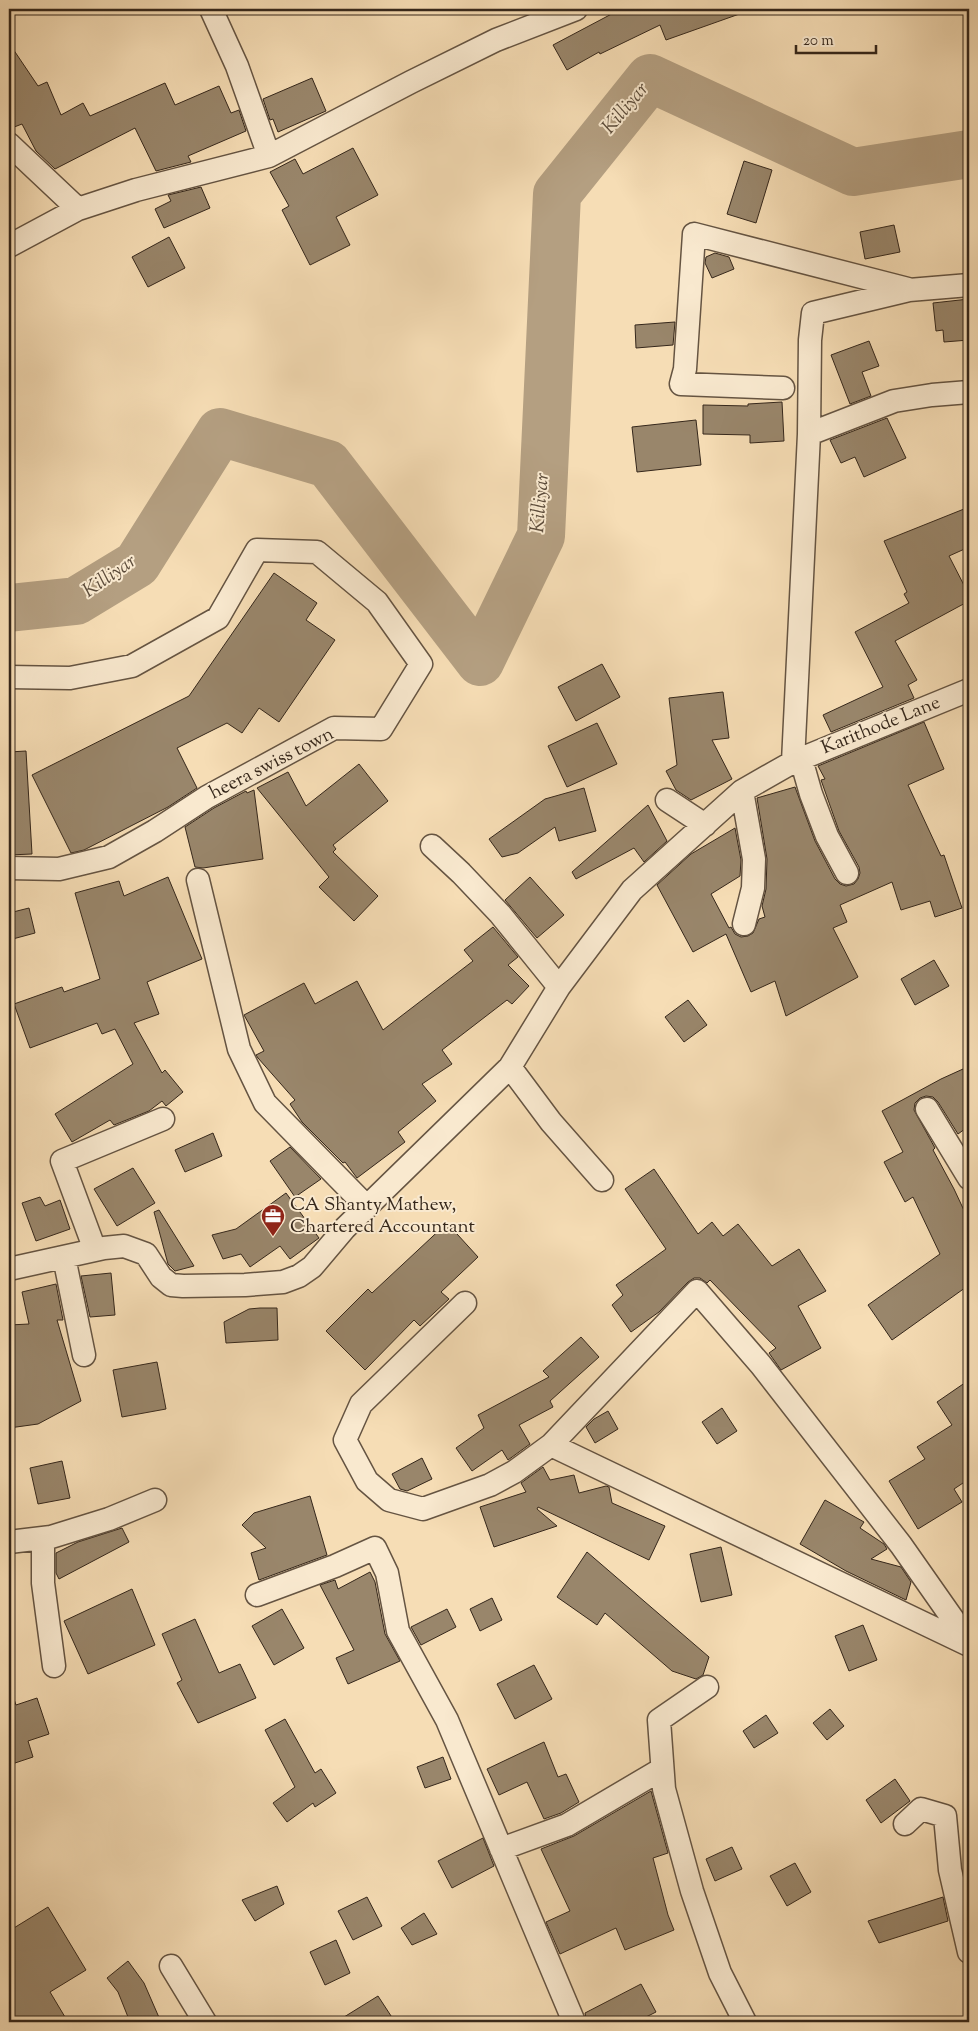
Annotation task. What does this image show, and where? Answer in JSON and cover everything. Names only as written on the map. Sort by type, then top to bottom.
[{"type":"street","points":[[211,9],[237,66],[269,156]]},
{"type":"street","points":[[9,246],[78,209],[136,190],[269,156],[496,40],[576,9]]},
{"type":"street","points":[[9,144],[78,209]]},
{"type":"street","points":[[784,388],[681,384],[685,369],[694,234],[908,290]]},
{"type":"street","points":[[847,873],[827,836],[797,761],[802,571],[809,434],[810,340],[813,313],[908,290],[969,286]]},
{"type":"street","points":[[809,434],[894,401],[932,394],[969,392]]},
{"type":"street","name":"heera swiss town","points":[[9,677],[70,678],[132,666],[218,618],[257,550],[317,552],[377,602],[421,664],[381,729],[334,728],[207,797],[109,857],[59,869],[9,868]]},
{"type":"street","name":"Karithode Lane","points":[[95,1250],[124,1246],[146,1254],[161,1277],[171,1284],[183,1286],[284,1282],[299,1276],[312,1267],[345,1228],[510,1067],[559,987],[632,890],[742,791],[797,761],[969,690]]},
{"type":"street","points":[[742,791],[754,859],[753,888],[744,924]]},
{"type":"street","points":[[668,800],[705,825]]},
{"type":"street","points":[[432,846],[500,914],[559,987]]},
{"type":"street","points":[[198,880],[239,1049],[265,1103],[367,1207]]},
{"type":"street","points":[[510,1067],[551,1122],[602,1180]]},
{"type":"street","points":[[927,1109],[969,1178]]},
{"type":"street","points":[[9,1269],[95,1250],[62,1161],[163,1118]]},
{"type":"street","points":[[64,1257],[84,1355]]},
{"type":"street","points":[[466,1303],[361,1404],[345,1440],[367,1481],[389,1500],[422,1509],[490,1485],[514,1472],[550,1445],[697,1291],[761,1366],[901,1545],[969,1643]]},
{"type":"street","points":[[550,1445],[969,1643]]},
{"type":"street","points":[[9,1542],[43,1538],[109,1519],[155,1500]]},
{"type":"street","points":[[43,1538],[43,1584],[54,1666]]},
{"type":"street","points":[[257,1595],[335,1566],[375,1548],[387,1573],[398,1631],[447,1720],[574,2022]]},
{"type":"street","points":[[707,1686],[659,1720],[664,1789],[692,1891],[720,1973],[745,2022]]},
{"type":"street","points":[[502,1849],[567,1825],[662,1769]]},
{"type":"street","points":[[905,1824],[921,1809],[945,1816],[950,1870],[969,1952]]},
{"type":"street","points":[[171,1966],[205,2022]]},
{"type":"building","points":[[621,9],[745,9],[745,12],[666,40],[660,25],[600,54],[599,52],[567,70],[553,45]]},
{"type":"building","points":[[9,43],[38,86],[47,82],[61,115],[83,103],[90,116],[165,83],[175,105],[219,86],[231,113],[239,110],[246,131],[188,156],[191,162],[156,171],[135,128],[55,169],[36,151],[22,124],[9,129]]},
{"type":"building","points":[[312,78],[326,111],[278,132],[273,119],[270,120],[263,99]]},
{"type":"building","points":[[353,148],[378,195],[336,217],[350,245],[310,265],[282,210],[289,206],[270,172],[295,159],[303,174]]},
{"type":"building","points":[[744,161],[772,170],[756,223],[727,214]]},
{"type":"building","points":[[201,187],[210,208],[164,228],[155,209],[171,201],[168,195]]},
{"type":"building","points":[[894,225],[900,252],[865,259],[860,232]]},
{"type":"building","points":[[169,237],[185,268],[148,287],[132,257]]},
{"type":"building","points":[[715,253],[729,257],[734,269],[712,278],[705,263],[706,257]]},
{"type":"building","points":[[969,299],[969,340],[944,342],[943,330],[936,331],[933,303]]},
{"type":"building","points":[[675,322],[673,345],[636,348],[635,325]]},
{"type":"building","points":[[869,341],[879,366],[862,372],[871,396],[850,404],[831,355]]},
{"type":"building","points":[[782,402],[784,441],[750,443],[750,435],[703,434],[703,405],[748,406],[748,404]]},
{"type":"building","points":[[887,418],[906,458],[864,477],[855,457],[841,463],[830,440]]},
{"type":"building","points":[[696,420],[701,465],[637,472],[632,427]]},
{"type":"building","points":[[969,507],[969,547],[949,556],[969,595],[969,601],[895,641],[917,680],[908,685],[914,698],[831,732],[823,715],[883,687],[855,632],[909,603],[904,594],[907,592],[884,541]]},
{"type":"building","points":[[274,573],[317,603],[306,620],[335,640],[279,722],[259,708],[242,733],[227,723],[177,748],[197,788],[168,807],[84,850],[71,853],[32,775],[189,696]]},
{"type":"building","points":[[602,664],[620,697],[576,721],[558,687]]},
{"type":"building","points":[[723,692],[729,738],[712,740],[732,779],[691,800],[676,790],[666,771],[677,765],[669,698]]},
{"type":"building","points":[[924,722],[944,769],[908,785],[941,856],[944,855],[962,908],[935,917],[930,901],[901,910],[892,882],[840,905],[847,922],[833,928],[858,977],[786,1016],[775,981],[751,992],[726,934],[693,952],[657,885],[691,854],[735,828],[741,860],[740,876],[711,894],[729,928],[731,927],[735,934],[741,937],[753,933],[759,919],[765,917],[762,906],[766,889],[767,859],[757,798],[795,787],[815,841],[835,879],[840,884],[846,886],[854,884],[860,873],[859,867],[839,831],[821,780],[825,779],[818,766]]},
{"type":"building","points":[[597,723],[617,764],[567,787],[548,746]]},
{"type":"building","points":[[26,751],[32,854],[9,855],[9,752]]},
{"type":"building","points":[[359,764],[388,801],[333,845],[336,849],[333,852],[378,896],[354,921],[319,887],[329,877],[257,788],[288,772],[306,806]]},
{"type":"building","points":[[584,788],[596,831],[559,841],[555,827],[518,853],[502,857],[489,839],[545,799]]},
{"type":"building","points":[[254,790],[263,859],[203,868],[195,867],[185,827],[214,808],[246,791],[247,793]]},
{"type":"building","points":[[648,805],[667,841],[644,862],[634,848],[576,879],[572,872]]},
{"type":"building","points":[[168,877],[202,959],[147,982],[159,1014],[134,1023],[162,1073],[165,1070],[183,1092],[166,1106],[162,1101],[149,1111],[114,1125],[110,1120],[72,1142],[55,1114],[133,1064],[115,1029],[102,1034],[97,1023],[30,1048],[14,1004],[62,987],[64,992],[100,979],[75,893],[119,881],[124,896]]},
{"type":"building","points":[[530,877],[564,915],[537,938],[505,900]]},
{"type":"building","points":[[29,908],[35,933],[9,940],[9,913]]},
{"type":"building","points":[[493,927],[518,957],[508,965],[529,986],[512,1004],[507,1000],[442,1050],[452,1064],[422,1084],[436,1101],[398,1132],[405,1142],[357,1178],[345,1162],[343,1163],[302,1122],[290,1104],[295,1100],[256,1055],[264,1051],[244,1015],[304,983],[315,1004],[357,981],[383,1030],[473,961],[464,950]]},
{"type":"building","points":[[934,960],[949,986],[915,1005],[901,979]]},
{"type":"building","points":[[688,1000],[707,1025],[684,1042],[665,1017]]},
{"type":"building","points":[[963,1069],[969,1082],[969,1126],[958,1134],[933,1097],[926,1096],[920,1098],[915,1103],[914,1110],[935,1148],[933,1150],[969,1221],[969,1285],[892,1340],[868,1305],[940,1254],[913,1197],[905,1202],[884,1162],[903,1152],[882,1111]]},
{"type":"building","points":[[213,1133],[222,1156],[185,1172],[175,1150]]},
{"type":"building","points":[[290,1147],[321,1179],[295,1197],[270,1161]]},
{"type":"building","points":[[133,1168],[155,1203],[117,1226],[94,1189]]},
{"type":"building","points":[[654,1169],[698,1234],[712,1222],[723,1236],[738,1224],[772,1266],[799,1249],[826,1291],[798,1306],[821,1348],[781,1370],[769,1353],[776,1348],[710,1280],[707,1283],[700,1278],[694,1278],[688,1282],[659,1312],[631,1332],[612,1305],[623,1295],[616,1285],[666,1249],[625,1189]]},
{"type":"building","name":"CA Shanty Mathew, Chartered Accountant","points":[[286,1193],[319,1238],[290,1259],[280,1246],[250,1267],[241,1254],[223,1259],[212,1235],[236,1229]]},
{"type":"building","points":[[40,1197],[45,1206],[60,1200],[70,1229],[36,1241],[22,1203]]},
{"type":"building","points":[[159,1210],[194,1266],[175,1271],[168,1264],[154,1212]]},
{"type":"building","points":[[447,1223],[478,1257],[441,1292],[449,1299],[420,1326],[414,1320],[365,1370],[326,1331],[368,1289],[372,1293]]},
{"type":"building","points":[[111,1273],[115,1315],[90,1317],[81,1276]]},
{"type":"building","points":[[56,1284],[63,1320],[57,1320],[81,1401],[38,1424],[9,1428],[9,1325],[29,1324],[22,1292]]},
{"type":"building","points":[[277,1308],[278,1340],[226,1343],[224,1322],[249,1309]]},
{"type":"building","points":[[581,1337],[599,1357],[550,1401],[553,1407],[519,1425],[530,1444],[508,1460],[502,1450],[472,1471],[456,1448],[484,1428],[478,1415],[549,1377],[543,1371]]},
{"type":"building","points":[[157,1362],[166,1409],[122,1417],[113,1370]]},
{"type":"building","points":[[969,1380],[969,1479],[954,1489],[962,1502],[918,1529],[889,1481],[925,1459],[917,1447],[952,1425],[937,1402]]},
{"type":"building","points":[[722,1408],[737,1431],[717,1444],[702,1422]]},
{"type":"building","points":[[608,1411],[618,1429],[595,1443],[586,1427],[594,1419]]},
{"type":"building","points":[[422,1458],[432,1479],[407,1491],[400,1489],[392,1474]]},
{"type":"building","points":[[62,1461],[70,1498],[38,1504],[30,1468]]},
{"type":"building","points":[[543,1467],[550,1480],[574,1475],[579,1493],[606,1486],[609,1487],[612,1503],[665,1526],[649,1560],[538,1507],[537,1509],[557,1526],[494,1547],[480,1507],[526,1492],[521,1483]]},
{"type":"building","points":[[310,1496],[327,1555],[259,1580],[251,1553],[266,1548],[242,1525],[254,1513]]},
{"type":"building","points":[[825,1500],[864,1522],[860,1528],[884,1544],[887,1549],[871,1559],[901,1567],[911,1582],[906,1600],[846,1571],[800,1544]]},
{"type":"building","points":[[122,1528],[129,1542],[59,1579],[56,1573],[56,1553],[78,1542]]},
{"type":"building","points":[[721,1547],[732,1595],[701,1602],[690,1554]]},
{"type":"building","points":[[587,1552],[709,1657],[703,1675],[696,1679],[672,1671],[605,1613],[597,1625],[557,1597]]},
{"type":"building","points":[[370,1572],[375,1582],[385,1634],[400,1661],[348,1684],[336,1658],[354,1650],[320,1585],[335,1580],[338,1589]]},
{"type":"building","points":[[132,1589],[155,1645],[88,1674],[64,1621]]},
{"type":"building","points":[[492,1598],[502,1620],[480,1631],[470,1609]]},
{"type":"building","points":[[282,1609],[304,1648],[274,1665],[252,1626]]},
{"type":"building","points":[[447,1609],[456,1627],[421,1645],[411,1627]]},
{"type":"building","points":[[195,1619],[219,1673],[240,1664],[256,1698],[198,1723],[177,1683],[182,1680],[162,1634]]},
{"type":"building","points":[[863,1625],[877,1660],[849,1671],[835,1636]]},
{"type":"building","points":[[534,1665],[552,1699],[515,1719],[497,1684]]},
{"type":"building","points":[[9,1696],[13,1696],[16,1705],[37,1698],[49,1734],[28,1741],[33,1757],[9,1765]]},
{"type":"building","points":[[830,1709],[844,1726],[827,1740],[813,1723]]},
{"type":"building","points":[[766,1715],[778,1733],[754,1748],[743,1731]]},
{"type":"building","points":[[285,1719],[315,1773],[321,1769],[336,1793],[315,1807],[313,1803],[287,1822],[273,1803],[295,1787],[265,1730]]},
{"type":"building","points":[[544,1742],[558,1777],[566,1774],[579,1802],[561,1813],[544,1819],[527,1782],[499,1795],[487,1769]]},
{"type":"building","points":[[443,1757],[451,1779],[425,1788],[417,1767]]},
{"type":"building","points":[[895,1779],[910,1801],[881,1823],[866,1800]]},
{"type":"building","points":[[651,1791],[668,1853],[653,1858],[668,1915],[674,1930],[625,1950],[616,1928],[560,1954],[546,1922],[570,1911],[541,1849],[574,1836]]},
{"type":"building","points":[[483,1838],[494,1866],[452,1888],[438,1861]]},
{"type":"building","points":[[732,1847],[742,1869],[715,1881],[706,1859]]},
{"type":"building","points":[[795,1863],[811,1892],[787,1906],[770,1876]]},
{"type":"building","points":[[277,1886],[284,1904],[255,1921],[242,1900]]},
{"type":"building","points":[[367,1897],[382,1926],[353,1940],[338,1911]]},
{"type":"building","points":[[943,1897],[948,1921],[879,1943],[868,1921]]},
{"type":"building","points":[[48,1907],[86,1970],[50,1992],[68,2022],[15,2022],[9,2012],[9,1931]]},
{"type":"building","points":[[424,1913],[437,1934],[412,1945],[401,1928]]},
{"type":"building","points":[[336,1940],[350,1973],[325,1985],[310,1952]]},
{"type":"building","points":[[128,1961],[144,1983],[161,2022],[130,2022],[118,1992],[107,1978]]},
{"type":"building","points":[[641,1984],[656,2012],[636,2022],[587,2022],[585,2013]]},
{"type":"building","points":[[378,1996],[395,2022],[336,2022]]},
{"type":"waterway","name":"Killiyar","points":[[9,608],[76,601],[137,564],[220,432],[328,464],[480,662],[541,536],[557,194],[650,78],[853,172],[969,154]]},
{"type":"place","name":"CA Shanty Mathew, Chartered Accountant","points":[[273,1237]]}]
